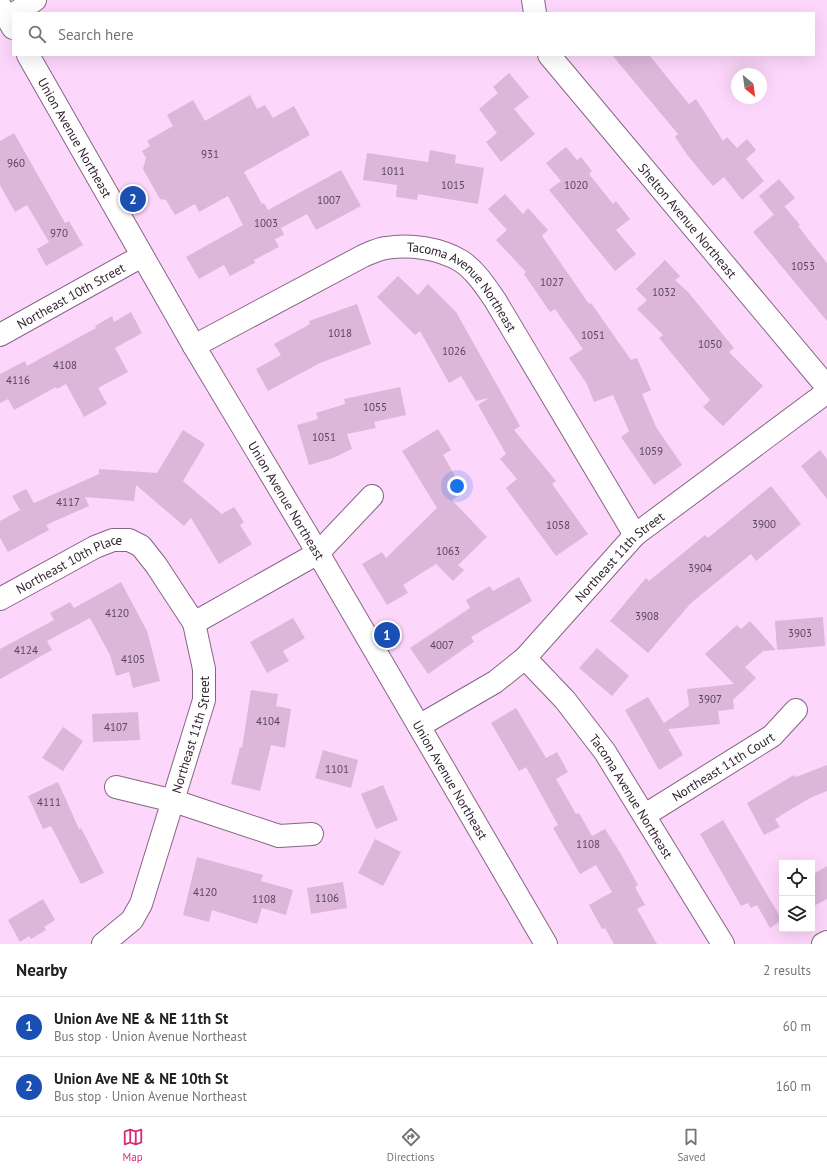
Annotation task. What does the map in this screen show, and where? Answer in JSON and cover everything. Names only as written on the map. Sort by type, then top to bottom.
[{"type":"street","points":[[16,12],[36,0]]},
{"type":"street","points":[[533,0],[535,3],[535,12]]},
{"type":"street","name":"Union Avenue Northeast","points":[[29,56],[194,346],[318,553],[546,944]]},
{"type":"street","name":"Shelton Avenue Northeast","points":[[550,56],[827,387]]},
{"type":"street","name":"Tacoma Avenue Northeast","points":[[194,346],[363,256],[385,248],[411,246],[441,252],[462,262],[482,282],[495,300],[635,535]]},
{"type":"street","name":"Northeast 10th Street","points":[[0,335],[142,256]]},
{"type":"street","name":"Northeast 11th Street","points":[[419,726],[495,682],[525,658],[635,535],[827,392]]},
{"type":"street","points":[[194,623],[318,553],[372,496]]},
{"type":"street","name":"Northeast 10th Place","points":[[0,599],[95,547],[113,540],[129,540],[141,546],[156,565],[194,623]]},
{"type":"street","name":"Northeast 11th Street","points":[[103,944],[132,920],[141,904],[204,700],[204,669],[194,623]]},
{"type":"street","name":"Tacoma Avenue Northeast","points":[[525,658],[587,726],[645,815],[723,944]]},
{"type":"street","name":"Northeast 11th Court","points":[[645,815],[766,741],[796,710]]},
{"type":"street","points":[[116,787],[174,801],[279,836],[312,834]]},
{"type":"street","points":[[823,944],[827,942]]},
{"type":"building","points":[[613,56],[650,56],[689,104],[696,99],[723,141],[727,137],[737,148],[747,139],[756,150],[746,159],[764,181],[742,200],[724,177],[713,186],[688,156],[675,137],[678,134]]},
{"type":"building","points":[[509,73],[529,97],[514,109],[535,134],[501,162],[486,142],[497,133],[479,109],[498,93],[493,87]]},
{"type":"building","points":[[250,95],[257,109],[265,105],[273,118],[294,106],[310,135],[244,172],[262,204],[264,203],[268,210],[341,170],[361,206],[316,230],[307,214],[281,228],[284,235],[275,239],[279,247],[254,260],[255,263],[230,276],[224,265],[199,279],[186,257],[243,225],[228,196],[199,212],[195,204],[175,215],[166,200],[160,199],[143,169],[146,158],[142,151],[150,146],[147,141],[173,126],[167,115],[193,100],[205,121]]},
{"type":"building","points":[[14,133],[65,223],[69,221],[83,245],[46,266],[37,249],[49,242],[27,205],[15,212],[0,185],[0,141]]},
{"type":"building","points":[[566,147],[577,160],[581,157],[592,171],[589,174],[613,204],[616,201],[630,219],[616,230],[636,254],[615,271],[549,190],[561,181],[546,163]]},
{"type":"building","points":[[430,150],[456,155],[455,163],[484,168],[478,204],[418,194],[417,200],[396,197],[397,185],[363,180],[367,153],[428,162]]},
{"type":"building","points":[[779,179],[795,198],[774,215],[759,196]]},
{"type":"building","points":[[505,194],[523,214],[528,208],[548,230],[542,236],[589,304],[591,303],[631,360],[637,358],[651,390],[642,394],[656,427],[682,465],[654,485],[621,437],[629,431],[613,395],[594,402],[587,384],[569,358],[583,349],[555,309],[550,312],[524,274],[526,272],[496,240],[507,230],[488,209]]},
{"type":"building","points":[[784,206],[800,225],[798,226],[827,263],[827,321],[753,232]]},
{"type":"building","points":[[665,260],[680,276],[675,280],[688,292],[734,348],[729,352],[763,386],[723,426],[703,407],[710,400],[659,338],[663,335],[637,309],[647,300],[636,289]]},
{"type":"building","points":[[398,276],[418,295],[428,284],[456,312],[520,426],[514,430],[556,481],[552,484],[588,534],[556,556],[506,488],[517,479],[500,459],[506,454],[478,405],[489,398],[476,401],[461,376],[449,383],[420,331],[415,335],[377,297]]},
{"type":"building","points":[[357,304],[371,344],[320,363],[268,391],[256,369],[281,355],[274,344],[310,324],[309,321]]},
{"type":"building","points":[[131,312],[142,333],[115,348],[128,372],[98,388],[107,404],[84,417],[66,384],[57,389],[56,387],[14,410],[8,399],[0,403],[0,374],[25,361],[27,366],[96,328],[95,326],[112,316],[114,322]]},
{"type":"building","points":[[400,387],[406,415],[374,422],[376,428],[347,434],[352,449],[333,458],[309,465],[297,425],[318,419],[316,413],[345,404],[344,399]]},
{"type":"building","points":[[438,429],[451,450],[443,455],[464,492],[452,500],[487,537],[458,565],[464,570],[453,581],[436,564],[403,585],[408,593],[387,605],[362,564],[382,552],[386,558],[437,508],[402,451]]},
{"type":"building","points":[[183,430],[205,444],[183,481],[222,514],[234,507],[244,522],[240,525],[252,544],[219,564],[191,518],[184,526],[136,485],[134,501],[85,497],[89,506],[46,525],[49,530],[8,552],[0,538],[0,521],[20,510],[12,496],[26,489],[34,503],[99,474],[99,469],[157,473]]},
{"type":"building","points":[[820,450],[827,459],[827,499],[801,466]]},
{"type":"building","points":[[771,486],[801,524],[756,561],[751,554],[691,603],[648,653],[610,621],[646,578],[649,581],[705,535],[708,538]]},
{"type":"building","points":[[519,577],[532,601],[471,637],[474,642],[428,674],[410,648],[470,608],[466,600],[490,586],[493,591]]},
{"type":"building","points":[[121,582],[147,631],[160,681],[133,688],[129,672],[116,676],[110,655],[90,618],[47,641],[52,650],[0,679],[0,649],[54,620],[50,613],[70,602],[74,608]]},
{"type":"building","points":[[823,617],[825,646],[777,650],[775,621]]},
{"type":"building","points":[[293,618],[305,638],[283,651],[289,661],[267,673],[250,642]]},
{"type":"building","points":[[750,621],[776,650],[763,651],[745,667],[756,678],[733,700],[734,709],[718,711],[720,724],[668,729],[683,755],[659,770],[625,710],[648,697],[664,723],[689,706],[687,689],[734,684],[705,654],[737,625],[741,629]]},
{"type":"building","points":[[597,648],[629,676],[612,696],[579,668]]},
{"type":"building","points":[[251,690],[278,694],[276,706],[291,709],[285,748],[271,745],[260,791],[231,784],[240,747],[242,748]]},
{"type":"building","points":[[516,708],[546,758],[557,752],[568,772],[556,779],[576,814],[579,813],[592,836],[605,829],[621,854],[638,885],[635,887],[645,905],[637,909],[657,944],[614,944],[605,928],[602,929],[589,905],[612,892],[596,865],[580,874],[553,828],[558,825],[526,767],[519,771],[491,723]]},
{"type":"building","points":[[138,712],[140,740],[93,742],[92,714]]},
{"type":"building","points":[[63,727],[83,741],[63,771],[42,758]]},
{"type":"building","points":[[323,750],[358,760],[351,788],[315,778]]},
{"type":"building","points":[[827,765],[827,791],[810,798],[775,819],[780,827],[764,835],[747,803],[794,775],[796,777]]},
{"type":"building","points":[[58,782],[79,829],[81,828],[104,873],[81,884],[51,826],[43,829],[28,796]]},
{"type":"building","points":[[383,785],[398,820],[376,829],[361,794]]},
{"type":"building","points":[[723,820],[779,915],[779,922],[770,928],[757,905],[751,908],[748,903],[741,906],[700,834]]},
{"type":"building","points":[[375,839],[401,852],[383,886],[358,873]]},
{"type":"building","points":[[197,857],[263,875],[261,881],[293,890],[286,915],[262,908],[257,924],[212,910],[209,922],[183,915]]},
{"type":"building","points":[[827,866],[827,899],[815,905],[815,896],[815,873]]},
{"type":"building","points":[[343,882],[347,908],[311,914],[307,888]]},
{"type":"building","points":[[43,899],[55,920],[44,927],[46,930],[31,939],[29,936],[20,942],[8,920]]},
{"type":"place","name":"Union Ave NE & NE 10th St","points":[[133,199]]},
{"type":"place","name":"Union Ave NE & NE 11th St","points":[[387,635]]}]
